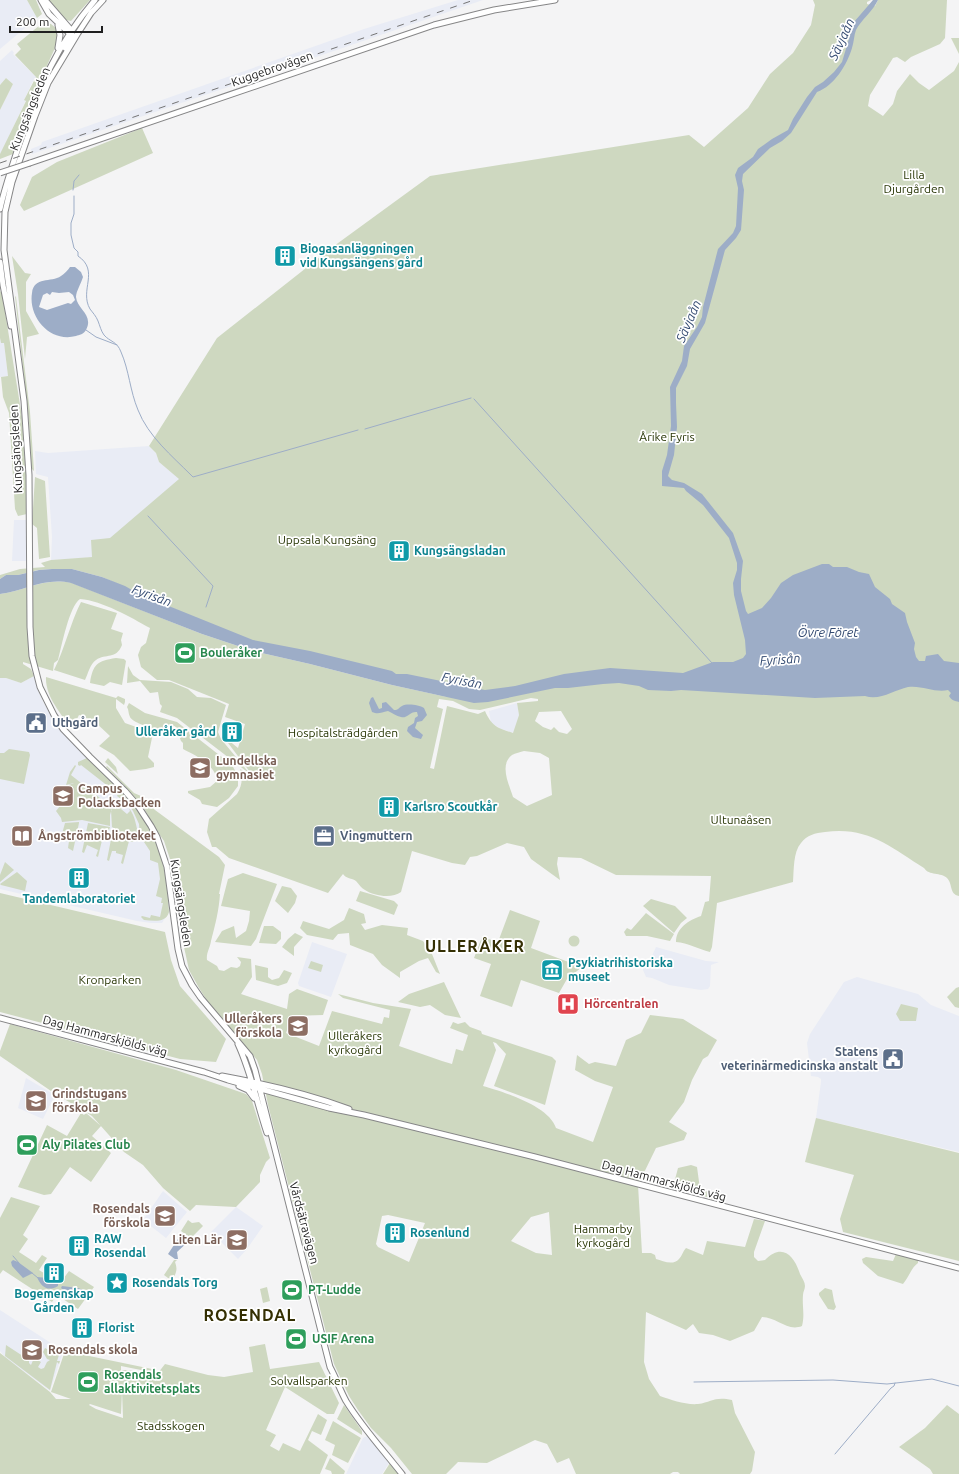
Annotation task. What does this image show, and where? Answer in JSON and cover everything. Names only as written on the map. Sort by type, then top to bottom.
[{"type":"main road","points":[[41,0],[49,14],[72,32]]},
{"type":"main road","points":[[45,0],[60,23],[60,35],[53,59]]},
{"type":"main road","name":"Kungsängsleden","points":[[0,209],[7,182],[30,115],[53,59],[94,0]]},
{"type":"main road","name":"Kungsängsleden","points":[[103,0],[72,32],[35,116],[10,190],[5,212],[2,248],[24,401],[29,475],[29,580],[31,644],[34,666],[46,701],[63,729],[125,790],[138,806],[157,837],[167,867],[178,949],[182,966],[196,992],[250,1056],[255,1070],[255,1084]]},
{"type":"main road","name":"Kuggebrovägen","points":[[0,174],[434,25],[494,10],[556,0]]},
{"type":"main road","points":[[60,23],[72,24],[86,10]]},
{"type":"main road","name":"Kungsängsleden","points":[[0,262],[3,285],[18,356]]},
{"type":"main road","name":"Dag Hammarskjölds väg","points":[[1,1019],[228,1079],[271,1086],[330,1102],[364,1115]]},
{"type":"main road","name":"Kungsängsleden","points":[[236,1039],[255,1084],[259,1089]]},
{"type":"main road","points":[[228,1079],[244,1076],[248,1065]]},
{"type":"main road","points":[[255,1070],[261,1079],[271,1086]]},
{"type":"main road","points":[[228,1079],[248,1090],[257,1103]]},
{"type":"main road","name":"Vårdsätravägen","points":[[255,1084],[257,1103],[280,1168]]},
{"type":"main road","name":"Dag Hammarskjölds väg","points":[[259,1089],[329,1108],[364,1115],[535,1157],[959,1268]]},
{"type":"main road","name":"Vårdsätravägen","points":[[259,1089],[330,1368],[345,1400],[354,1414],[402,1474]]},
{"type":"main road","points":[[266,1113],[266,1096],[276,1093]]},
{"type":"shaded area","points":[[0,0],[27,0],[37,18],[0,49]]},
{"type":"shaded area","points":[[458,0],[483,0],[32,154],[31,149],[41,145],[42,142],[364,29]]},
{"type":"shaded area","points":[[12,50],[14,53],[13,54],[36,77],[24,100],[26,100],[0,155],[0,110],[13,84],[6,78],[0,85],[0,61]]},
{"type":"shaded area","points":[[0,338],[1,343],[4,343],[8,376],[1,377],[0,377]]},
{"type":"shaded area","points":[[149,446],[156,453],[159,462],[182,481],[100,557],[51,560],[52,537],[48,477],[36,474],[35,451],[48,453]]},
{"type":"shaded area","points":[[14,520],[26,520],[26,561],[12,561]]},
{"type":"shaded area","name":"Campus Polacksbacken","points":[[34,676],[43,702],[60,730],[122,792],[141,816],[154,838],[164,868],[169,901],[169,912],[162,923],[137,921],[0,889],[0,678],[6,678],[21,683]]},
{"type":"shaded area","points":[[517,703],[519,715],[514,733],[501,729],[491,723],[489,711]]},
{"type":"shaded area","points":[[312,942],[347,954],[331,997],[299,986],[298,983]]},
{"type":"shaded area","points":[[656,947],[706,961],[719,962],[711,965],[710,986],[708,989],[701,990],[669,985],[646,977],[643,970],[643,965],[651,958]]},
{"type":"shaded area","points":[[857,977],[918,994],[931,1005],[959,1016],[959,1152],[816,1118],[821,1079],[811,1076],[807,1043],[810,1034],[844,982]]},
{"type":"shaded area","name":"Grindstugans förskola","points":[[26,1078],[55,1095],[43,1119],[18,1108]]},
{"type":"shaded area","name":"Rosendals förskola","points":[[163,1191],[187,1212],[166,1238],[143,1220]]},
{"type":"shaded area","name":"Liten Lär","points":[[236,1207],[263,1226],[238,1259],[211,1232]]},
{"type":"shaded area","name":"Rosendals skola","points":[[0,1310],[57,1347],[64,1349],[50,1391],[6,1358],[0,1351]]},
{"type":"shaded area","points":[[367,1436],[389,1463],[382,1474],[346,1474],[363,1438]]},
{"type":"green space","points":[[27,0],[36,0],[42,14],[37,18]]},
{"type":"green space","points":[[49,0],[90,0],[71,21],[66,20]]},
{"type":"green space","name":"Årike Fyris","points":[[813,0],[871,0],[867,2],[867,4],[875,6],[878,0],[947,0],[945,38],[940,44],[911,57],[905,62],[897,57],[893,58],[870,95],[868,106],[883,116],[893,104],[897,91],[910,74],[929,90],[954,71],[959,62],[959,896],[952,891],[949,880],[944,876],[929,872],[878,840],[854,832],[840,831],[815,834],[803,840],[798,847],[795,856],[793,882],[717,903],[712,947],[710,952],[676,942],[678,933],[684,925],[701,916],[705,902],[709,901],[711,876],[616,875],[581,858],[558,857],[557,864],[560,880],[531,859],[524,847],[507,843],[477,856],[470,857],[465,865],[452,863],[412,851],[401,892],[397,894],[383,896],[369,892],[362,888],[356,881],[346,877],[343,874],[328,893],[229,858],[216,847],[212,847],[207,832],[209,819],[237,794],[242,782],[240,769],[253,776],[222,735],[238,748],[245,724],[225,717],[229,704],[169,680],[157,680],[141,667],[138,655],[141,647],[146,643],[150,628],[107,606],[89,600],[80,599],[76,603],[69,618],[58,660],[54,663],[53,671],[23,662],[23,664],[31,669],[34,676],[21,683],[6,678],[0,678],[0,594],[44,583],[62,582],[72,583],[202,634],[253,651],[447,697],[261,647],[102,577],[72,569],[38,570],[18,575],[6,575],[0,579],[0,575],[20,569],[45,567],[41,563],[51,560],[92,557],[91,540],[110,538],[179,479],[159,462],[156,453],[149,446],[217,338],[334,246],[430,176],[689,135],[704,147],[748,108],[770,74],[793,53],[811,25],[815,5]],"holes":[[[531,698],[538,699],[538,701],[517,703],[519,715],[513,733],[503,730],[493,724],[485,711],[478,714],[447,706],[434,769],[430,768],[443,709],[437,707],[439,699],[453,701],[469,709],[480,710]],[[561,711],[572,729],[567,734],[559,732],[554,727],[551,730],[543,727],[535,721],[539,712]],[[524,751],[540,753],[549,758],[552,795],[527,806],[513,797],[507,781],[506,764],[508,759],[516,753]]]},
{"type":"green space","points":[[47,23],[51,24],[57,29],[58,37],[55,48],[29,105],[13,154],[0,159],[0,154],[36,77],[15,55],[21,49],[17,44],[40,25]]},
{"type":"green space","points":[[951,38],[959,38],[959,54]]},
{"type":"green space","points":[[6,78],[13,84],[0,110],[0,85]]},
{"type":"green space","points":[[142,128],[153,153],[24,211],[20,205],[32,177],[57,162]]},
{"type":"green space","points":[[12,256],[25,273],[31,274],[26,282],[26,311],[39,334],[27,337],[25,359],[18,294]]},
{"type":"green space","points":[[0,291],[2,293],[22,417],[27,514],[18,516],[15,509],[9,413],[3,397],[1,377],[8,376],[4,343],[1,343],[0,338]]},
{"type":"green space","points":[[15,296],[30,412],[34,471],[31,468],[29,423]]},
{"type":"green space","points":[[35,477],[45,481],[50,557],[39,559],[37,528],[32,524]]},
{"type":"green space","points":[[81,602],[117,613],[111,629],[123,633],[120,650],[117,653],[96,660],[85,680],[54,670]]},
{"type":"green space","points":[[116,658],[124,659],[126,661],[122,685],[110,682],[104,686],[90,683],[97,664],[104,660]]},
{"type":"green space","points":[[128,666],[133,675],[140,680],[171,682],[188,689],[197,697],[211,698],[226,705],[218,732],[221,739],[250,774],[177,718],[160,712],[162,706],[160,704],[158,692],[150,693],[140,681],[127,683]]},
{"type":"green space","points":[[46,677],[116,698],[118,696],[125,699],[124,705],[116,699],[116,708],[125,723],[153,733],[148,757],[154,763],[154,767],[130,771],[114,755],[99,746],[110,736],[94,721],[79,715],[72,729],[51,698],[46,684]]},
{"type":"green space","points":[[129,703],[145,713],[177,722],[232,765],[238,776],[238,786],[229,798],[217,807],[202,804],[200,800],[188,793],[188,791],[210,787],[217,781],[213,770],[204,761],[183,749],[183,743],[175,726],[165,727],[157,732],[131,719],[127,707]]},
{"type":"green space","points":[[9,749],[29,752],[30,755],[24,784],[0,779],[0,753],[4,753]]},
{"type":"green space","points":[[87,758],[124,794],[145,821],[153,836],[160,852],[167,890],[169,912],[162,920],[144,920],[141,917],[150,918],[151,915],[160,917],[163,903],[161,903],[162,898],[156,896],[160,879],[158,863],[150,860],[150,851],[140,836],[139,824],[129,805],[117,796],[118,794],[81,765],[78,765],[78,762]]},
{"type":"green space","points":[[108,758],[116,767],[118,774],[105,762]]},
{"type":"green space","points":[[75,765],[76,766],[71,775],[110,806],[113,805],[110,815],[110,826],[82,820],[62,822],[56,811],[60,806],[66,786],[74,783],[66,785],[70,772]]},
{"type":"green space","points":[[107,766],[134,793],[141,796],[155,810],[219,857],[225,865],[219,894],[218,912],[207,960],[217,966],[219,970],[224,971],[231,967],[237,968],[240,966],[241,962],[237,957],[251,959],[252,977],[241,994],[287,1009],[289,994],[297,989],[328,1000],[323,1015],[292,1016],[286,1033],[319,1046],[332,1011],[382,1024],[384,1017],[389,1018],[390,1010],[343,998],[338,994],[373,1003],[411,1009],[399,1046],[452,1064],[456,1049],[463,1051],[468,1035],[450,1028],[453,1022],[458,1024],[465,1022],[470,1027],[481,1031],[482,1034],[552,1057],[556,1061],[545,1105],[494,1086],[506,1054],[496,1043],[493,1042],[496,1050],[483,1086],[525,1101],[545,1113],[552,1120],[556,1128],[593,1142],[613,1087],[595,1081],[575,1070],[577,1055],[589,1064],[595,1062],[616,1066],[626,1040],[641,1033],[650,1015],[683,1019],[717,1040],[708,1056],[703,1059],[692,1080],[684,1102],[669,1122],[687,1133],[684,1140],[656,1148],[638,1185],[642,1253],[651,1253],[655,1255],[656,1259],[671,1263],[679,1259],[686,1248],[703,1255],[707,1241],[745,1247],[754,1219],[765,1221],[754,1252],[754,1257],[758,1261],[765,1260],[777,1252],[782,1252],[791,1257],[794,1261],[805,1284],[803,1295],[802,1326],[787,1326],[772,1319],[762,1317],[754,1331],[730,1341],[713,1335],[699,1333],[693,1324],[686,1330],[646,1312],[644,1362],[649,1379],[660,1396],[688,1404],[698,1404],[717,1399],[732,1400],[735,1413],[755,1452],[752,1471],[750,1474],[680,1474],[678,1472],[673,1472],[670,1474],[576,1474],[569,1458],[557,1463],[547,1444],[535,1440],[487,1463],[458,1462],[446,1474],[412,1474],[391,1448],[371,1428],[358,1410],[349,1396],[334,1364],[268,1105],[262,1074],[257,1060],[208,1002],[189,970],[184,947],[174,871],[164,841],[144,808],[106,767]],"holes":[[[549,1212],[552,1255],[536,1253],[511,1241],[531,1217]],[[388,1215],[425,1223],[409,1262],[378,1247],[376,1244],[382,1216]]]},
{"type":"green space","points":[[119,799],[125,804],[121,809],[127,814],[130,811],[129,808],[133,815],[136,822],[138,838],[126,835],[112,827],[111,810]]},
{"type":"green space","points":[[79,822],[73,851],[68,848],[69,841],[62,838],[60,841],[65,823]]},
{"type":"green space","points":[[88,823],[110,827],[109,830],[105,829],[98,857],[96,856],[98,850],[87,845],[84,853],[82,852]]},
{"type":"green space","points":[[113,829],[125,836],[134,838],[133,842],[129,841],[123,864],[121,863],[123,855],[116,853],[116,851],[112,851],[109,861],[107,860]]},
{"type":"green space","points":[[5,862],[14,870],[0,882],[0,875]]},
{"type":"green space","points":[[17,872],[27,881],[25,891],[0,884]]},
{"type":"green space","points":[[243,873],[277,884],[256,939],[251,946],[215,942],[222,931],[234,926],[236,938],[246,931],[250,911],[221,906],[228,879]]},
{"type":"green space","points":[[282,886],[291,888],[297,896],[295,903],[288,913],[275,901]]},
{"type":"green space","points":[[360,891],[394,901],[398,905],[394,915],[356,901]]},
{"type":"green space","name":"Kronparken","points":[[0,893],[165,932],[171,960],[180,986],[226,1039],[216,1062],[180,1059],[0,1012]]},
{"type":"green space","points":[[651,899],[675,906],[687,918],[681,923],[674,933],[643,906]]},
{"type":"green space","points":[[349,908],[364,914],[366,923],[361,924],[365,930],[382,925],[408,928],[407,935],[423,941],[432,954],[440,974],[436,972],[428,958],[419,961],[400,972],[400,978],[382,965],[373,954],[350,945],[349,933],[338,934],[333,940],[307,935],[300,928],[303,921],[329,929],[344,920]]},
{"type":"green space","points":[[510,910],[540,921],[531,948],[582,967],[567,979],[559,993],[521,980],[512,1007],[480,996],[491,964],[474,958],[482,937],[498,942]]},
{"type":"green space","points":[[646,913],[674,934],[670,941],[647,936],[626,936],[624,932],[627,928],[631,930]]},
{"type":"green space","points":[[264,926],[273,926],[281,932],[281,939],[276,944],[259,943]]},
{"type":"green space","points":[[295,933],[303,937],[294,947],[294,956],[282,947]]},
{"type":"green space","points":[[572,936],[576,936],[578,937],[578,945],[572,946],[569,943],[569,939]]},
{"type":"green space","points":[[311,961],[323,965],[321,972],[308,968]]},
{"type":"green space","points":[[255,965],[268,968],[268,977],[272,980],[279,978],[284,970],[292,973],[287,983],[278,986],[256,980]]},
{"type":"green space","points":[[444,982],[461,1018],[445,1015],[430,1005],[420,1007],[398,1002],[409,994]]},
{"type":"green space","points":[[959,987],[959,1008],[955,1007],[947,997]]},
{"type":"green space","points":[[901,1004],[918,1008],[916,1021],[900,1021],[896,1014]]},
{"type":"green space","points":[[10,1024],[176,1070],[246,1094],[252,1101],[270,1158],[266,1162],[260,1175],[260,1182],[236,1207],[196,1205],[190,1211],[163,1188],[143,1165],[124,1152],[92,1116],[51,1091],[0,1056],[0,1051]]},
{"type":"green space","points":[[81,1113],[84,1115],[86,1113],[101,1126],[92,1136],[111,1153],[91,1182],[70,1167],[51,1194],[44,1195],[18,1187],[47,1125],[67,1136]]},
{"type":"green space","points":[[816,1118],[959,1153],[959,1261],[843,1232],[840,1219],[854,1175],[805,1162]]},
{"type":"green space","points":[[691,1165],[697,1167],[700,1189],[706,1191],[717,1200],[673,1187],[678,1168]]},
{"type":"green space","points":[[11,1197],[40,1206],[23,1235],[28,1239],[19,1252],[36,1263],[42,1255],[47,1258],[39,1270],[60,1283],[69,1271],[94,1287],[78,1309],[57,1295],[52,1302],[3,1270],[0,1274],[0,1218]]},
{"type":"green space","points":[[188,1220],[192,1223],[199,1222],[203,1226],[191,1238],[181,1231]]},
{"type":"green space","points":[[896,1254],[918,1260],[918,1263],[903,1284],[878,1276],[863,1263],[862,1259],[866,1257],[893,1261]]},
{"type":"green space","points":[[174,1260],[177,1260],[175,1262],[176,1269],[172,1281],[164,1275]]},
{"type":"green space","points":[[267,1287],[270,1301],[263,1303],[260,1289]]},
{"type":"green space","points":[[825,1288],[832,1290],[836,1307],[834,1310],[828,1309],[819,1295],[819,1293]]},
{"type":"green space","name":"Stadsskogen","points":[[265,1344],[270,1369],[319,1362],[339,1403],[334,1414],[327,1414],[285,1387],[266,1430],[276,1435],[270,1446],[279,1451],[283,1443],[300,1451],[318,1414],[327,1420],[321,1435],[312,1431],[308,1440],[328,1455],[320,1474],[0,1474],[0,1353],[50,1392],[56,1399],[71,1399],[51,1392],[65,1351],[152,1369],[151,1372],[121,1366],[121,1374],[122,1370],[158,1373],[165,1364],[208,1375],[224,1377],[253,1372],[249,1347]],"holes":[[[122,1391],[123,1418],[96,1409],[89,1405],[90,1404],[121,1414]]]},
{"type":"green space","points":[[6,1345],[29,1360],[31,1365],[34,1358],[41,1362],[38,1367],[41,1369],[44,1368],[50,1360],[47,1359],[43,1352],[45,1348],[59,1355],[57,1361],[60,1361],[59,1364],[57,1362],[50,1390],[5,1356]]},
{"type":"green space","points":[[344,1405],[362,1431],[362,1435],[337,1419]]},
{"type":"green space","points":[[947,1405],[959,1414],[959,1474],[933,1474],[930,1469],[899,1447],[925,1428]]},
{"type":"green space","points":[[333,1421],[361,1438],[348,1463],[332,1455],[335,1445],[325,1440]]},
{"type":"green space","points":[[330,1458],[345,1471],[344,1474],[332,1474],[331,1471],[325,1469]]},
{"type":"green space","points":[[390,1463],[399,1474],[383,1474]]},
{"type":"water","points":[[873,0],[878,0],[856,30],[850,55],[839,74],[829,85],[817,92],[791,133],[782,141],[770,148],[743,174],[742,181],[744,190],[741,230],[725,250],[705,323],[690,349],[687,366],[676,388],[677,427],[674,455],[668,476],[672,480],[684,483],[702,494],[733,533],[743,561],[741,591],[748,614],[762,608],[781,583],[793,575],[822,564],[829,564],[833,567],[847,567],[869,574],[875,587],[890,599],[892,604],[905,613],[915,643],[914,649],[916,657],[919,661],[925,661],[926,656],[938,654],[944,661],[959,663],[959,702],[955,701],[949,696],[951,693],[948,690],[938,691],[918,687],[903,688],[876,697],[815,698],[681,690],[648,690],[639,686],[619,683],[555,688],[488,702],[474,703],[392,685],[253,651],[202,634],[71,583],[43,583],[0,594],[0,579],[6,575],[18,575],[39,570],[72,569],[102,577],[125,586],[139,594],[253,640],[310,651],[392,671],[396,674],[407,674],[485,690],[515,686],[564,674],[610,668],[683,673],[713,662],[733,662],[743,658],[746,654],[745,640],[734,595],[733,583],[737,570],[737,563],[729,538],[703,505],[684,488],[662,486],[662,471],[667,455],[671,426],[670,387],[682,361],[684,346],[702,317],[703,307],[718,249],[733,233],[736,226],[738,188],[735,175],[738,168],[753,157],[758,149],[788,130],[807,97],[815,87],[834,72],[842,62],[854,22]]},
{"type":"water","points":[[70,267],[75,267],[81,272],[83,277],[76,297],[79,305],[87,316],[88,325],[83,333],[76,336],[66,337],[58,336],[50,332],[37,319],[32,302],[32,293],[36,284],[61,276]],"holes":[[[52,292],[69,292],[73,295],[75,300],[71,304],[68,303],[47,310],[39,307],[43,295],[47,293],[50,295]]]},
{"type":"water","points":[[373,697],[379,709],[382,708],[382,703],[386,702],[394,710],[407,705],[416,705],[424,708],[427,715],[422,721],[417,722],[415,728],[423,735],[421,739],[413,737],[407,731],[408,727],[414,723],[415,718],[418,716],[417,712],[403,717],[388,711],[374,713],[372,712],[369,703]]},
{"type":"water","points":[[182,1233],[191,1239],[177,1252],[178,1259],[175,1259],[168,1254]]},
{"type":"water","points":[[13,1260],[33,1273],[23,1278],[12,1266],[11,1262]]},
{"type":"water","points":[[37,1277],[48,1278],[58,1284],[58,1286],[51,1289],[45,1288]]},
{"type":"water","points":[[62,1286],[83,1290],[84,1296],[80,1298],[72,1296],[61,1288]]},
{"type":"waterway","points":[[73,190],[74,181],[79,175]]},
{"type":"waterway","points":[[74,196],[74,214],[71,223],[71,235],[74,248],[78,252],[78,256],[88,268],[87,302],[104,335],[119,348],[124,359],[135,403],[142,419],[161,445],[193,477],[358,430]]},
{"type":"waterway","points":[[86,330],[96,337],[117,345]]},
{"type":"waterway","points":[[365,429],[471,398]]},
{"type":"waterway","points":[[474,399],[712,663]]},
{"type":"waterway","points":[[148,516],[213,586],[206,607]]},
{"type":"waterway","points":[[13,1256],[19,1263]]},
{"type":"waterway","points":[[32,1273],[38,1278]]},
{"type":"waterway","points":[[694,1382],[833,1380],[887,1384],[932,1379],[959,1386]]},
{"type":"waterway","points":[[835,1454],[895,1383]]},
{"type":"railway","points":[[0,163],[474,0]]},
{"type":"place","name":"Biogasanläggningen vid Kungsängens gård","points":[[285,256]]},
{"type":"place","name":"Kungsängsladan","points":[[399,551]]},
{"type":"place","name":"Bouleråker","points":[[185,653]]},
{"type":"place","name":"Uthgård","points":[[36,723]]},
{"type":"place","name":"Ulleråker gård","points":[[232,732]]},
{"type":"place","name":"Lundellska gymnasiet","points":[[200,768]]},
{"type":"place","name":"Campus Polacksbacken","points":[[63,796]]},
{"type":"place","name":"Karlsro Scoutkår","points":[[389,807]]},
{"type":"place","name":"Ångströmbiblioteket","points":[[22,836]]},
{"type":"place","name":"Vingmuttern","points":[[324,836]]},
{"type":"place","name":"Tandemlaboratoriet","points":[[79,878]]},
{"type":"place","name":"Psykiatrihistoriska museet","points":[[552,970]]},
{"type":"place","name":"Hörcentralen","points":[[568,1004]]},
{"type":"place","name":"Ulleråkers förskola","points":[[298,1026]]},
{"type":"place","name":"Statens veterinärmedicinska anstalt","points":[[893,1059]]},
{"type":"place","name":"Grindstugans förskola","points":[[36,1101]]},
{"type":"place","name":"Aly Pilates Club","points":[[27,1145]]},
{"type":"place","name":"Rosendals förskola","points":[[165,1216]]},
{"type":"place","name":"Rosenlund","points":[[395,1233]]},
{"type":"place","name":"Liten Lär","points":[[237,1240]]},
{"type":"place","name":"RAW Rosendal","points":[[79,1246]]},
{"type":"place","name":"Bogemenskap Gården","points":[[54,1273]]},
{"type":"place","name":"Rosendals Torg","points":[[117,1283]]},
{"type":"place","name":"PT-Ludde","points":[[292,1290]]},
{"type":"place","name":"Florist","points":[[82,1328]]},
{"type":"place","name":"USIF Arena","points":[[296,1339]]},
{"type":"place","name":"Rosendals skola","points":[[32,1350]]},
{"type":"place","name":"Rosendals allaktivitetsplats","points":[[88,1382]]},
{"type":"district","name":"ULLERÅKER","points":[[475,946]]},
{"type":"district","name":"ROSENDAL","points":[[250,1315]]},
{"type":"water label","name":"Sävjaån","points":[[841,39]]},
{"type":"water label","name":"Sävjaån","points":[[688,321]]},
{"type":"water label","name":"Fyrisån","points":[[152,595]]},
{"type":"water label","name":"Övre Föret","points":[[828,632]]},
{"type":"water label","name":"Fyrisån","points":[[780,659]]},
{"type":"water label","name":"Fyrisån","points":[[462,680]]},
{"type":"park label","name":"Lilla Djurgården","points":[[914,182]]},
{"type":"park label","name":"Uppsala Kungsäng","points":[[327,540]]},
{"type":"park label","name":"Hospitalsträdgården","points":[[343,733]]},
{"type":"park label","name":"Ultunaåsen","points":[[741,820]]},
{"type":"park label","name":"Ulleråkers kyrkogård","points":[[355,1043]]},
{"type":"park label","name":"Hammarby kyrkogård","points":[[603,1236]]},
{"type":"park label","name":"Solvallsparken","points":[[309,1381]]}]
